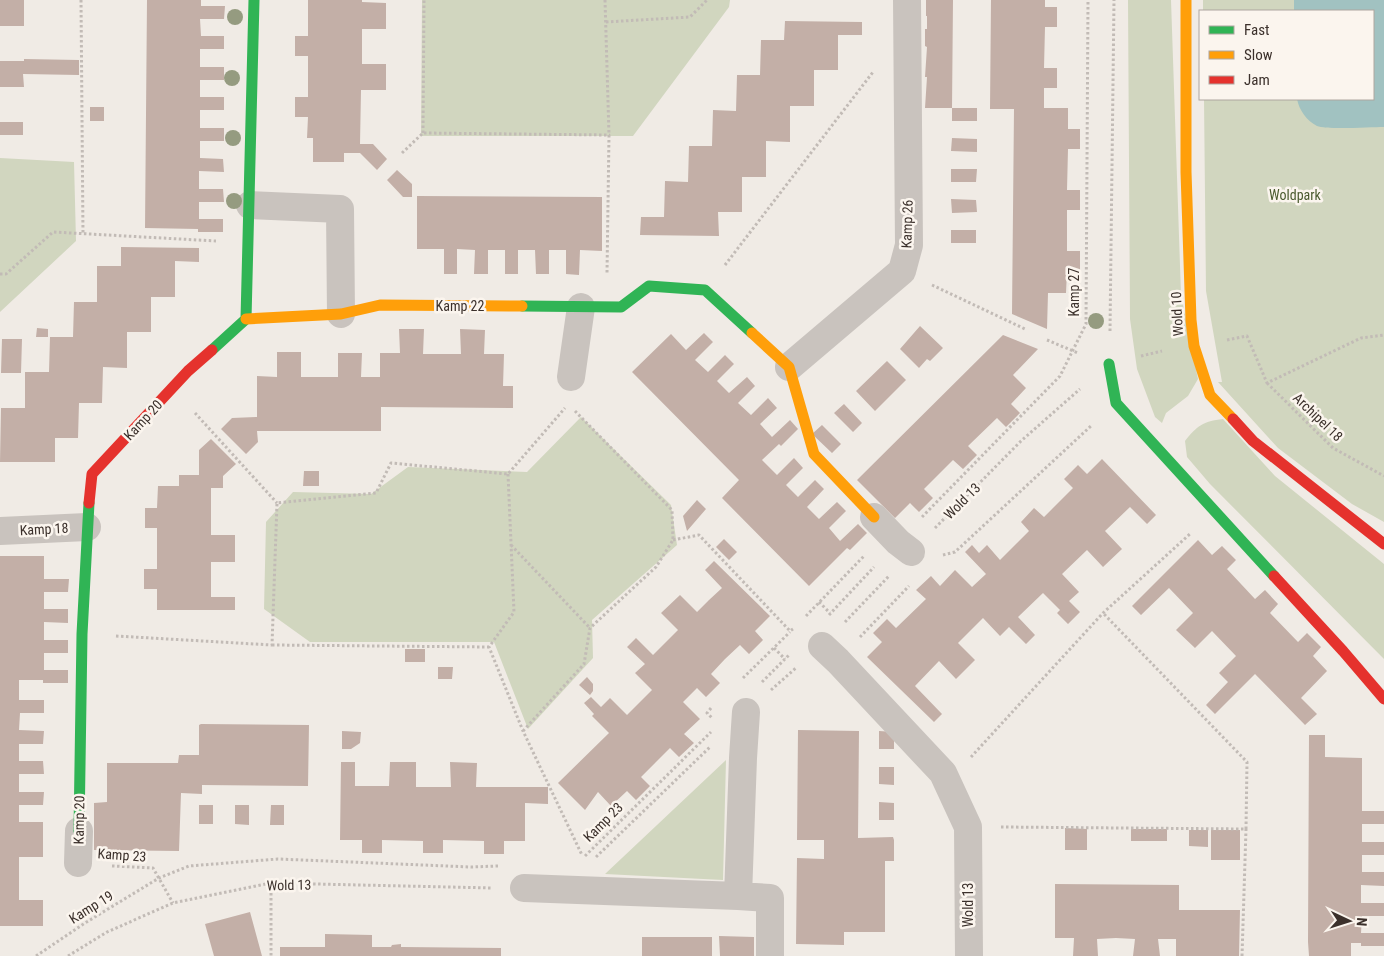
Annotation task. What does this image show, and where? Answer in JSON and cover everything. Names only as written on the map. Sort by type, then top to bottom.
[{"type":"street","points":[[246,319],[254,0]]},
{"type":"street","name":"Kamp 26","points":[[902,271],[909,245],[907,0]]},
{"type":"street","name":"Wold 10","points":[[1186,0],[1186,172],[1191,320],[1194,346],[1210,395],[1253,441],[1384,544]]},
{"type":"street","points":[[250,205],[340,209],[341,314]]},
{"type":"street","points":[[790,367],[902,271]]},
{"type":"street","name":"Kamp 22","points":[[246,319],[341,314],[380,305],[621,307],[649,286],[705,290]]},
{"type":"street","points":[[705,290],[790,367],[814,454],[892,536]]},
{"type":"street","points":[[571,377],[594,307]]},
{"type":"street","name":"Kamp 20","points":[[78,863],[82,634],[87,527],[92,474],[188,371],[246,319]]},
{"type":"street","points":[[1109,364],[1116,403],[1337,644],[1384,699]]},
{"type":"street","name":"Kamp 18","points":[[0,530],[87,527]]},
{"type":"street","name":"Wold 13","points":[[828,642],[942,774],[968,827],[969,956]]},
{"type":"street","points":[[738,896],[746,712]]},
{"type":"street","points":[[524,888],[770,898],[770,956]]},
{"type":"path","points":[[81,0],[83,234]]},
{"type":"path","points":[[423,133],[424,0]]},
{"type":"path","points":[[594,307],[609,136],[605,0]]},
{"type":"path","points":[[606,22],[690,17],[707,0]]},
{"type":"path","name":"Kamp 27","points":[[892,536],[1060,376],[1086,324],[1088,0]]},
{"type":"path","points":[[1114,0],[1109,364],[1171,349],[1247,336],[1267,383],[1361,338],[1384,335]]},
{"type":"path","points":[[705,290],[907,28]]},
{"type":"path","points":[[402,153],[423,133],[609,136]]},
{"type":"path","points":[[0,274],[6,274],[52,232],[249,242]]},
{"type":"path","points":[[902,271],[1025,329]]},
{"type":"path","name":"Wold 13","points":[[828,642],[892,536],[1021,441],[1109,364]]},
{"type":"path","name":"Archipel 18","points":[[1267,383],[1333,448],[1384,476]]},
{"type":"path","points":[[172,388],[277,503],[272,645]]},
{"type":"path","points":[[938,556],[955,552],[1116,403]]},
{"type":"path","points":[[489,647],[514,612],[508,474],[569,404],[672,510],[673,540],[656,567],[590,628],[584,664],[523,731]]},
{"type":"path","points":[[277,503],[376,493],[391,463],[508,474]]},
{"type":"path","points":[[942,774],[966,763],[1103,613],[1215,510]]},
{"type":"path","points":[[673,540],[699,535],[790,631],[796,625]]},
{"type":"path","points":[[802,620],[819,602],[892,536]]},
{"type":"path","points":[[828,642],[830,613],[892,536]]},
{"type":"path","points":[[511,545],[590,628]]},
{"type":"path","name":"Wold 13","points":[[592,861],[746,712],[828,642],[911,584]]},
{"type":"path","points":[[819,602],[830,613]]},
{"type":"path","points":[[1103,613],[1246,762],[1242,956]]},
{"type":"path","points":[[82,634],[272,645],[489,647]]},
{"type":"path","points":[[489,647],[523,731],[584,863]]},
{"type":"path","points":[[774,648],[785,659]]},
{"type":"path","points":[[758,686],[791,653]]},
{"type":"path","name":"Kamp 23","points":[[574,859],[583,858],[718,725]]},
{"type":"path","points":[[968,827],[1246,829]]},
{"type":"path","name":"Kamp 23","points":[[159,878],[189,866],[278,858],[472,867],[500,866]]},
{"type":"path","name":"Kamp 23","points":[[78,863],[153,868],[173,903]]},
{"type":"path","name":"Kamp 19","points":[[36,956],[85,923],[159,878]]},
{"type":"path","points":[[270,883],[271,956]]},
{"type":"path","name":"Wold 13","points":[[68,956],[107,932],[173,903],[270,883],[524,888]]},
{"type":"green space","points":[[422,0],[730,0],[729,7],[633,136],[421,136]]},
{"type":"green space","points":[[1128,0],[1171,0],[1181,295],[1198,379],[1188,396],[1166,413],[1162,423],[1155,417],[1137,369],[1130,319]]},
{"type":"green space","name":"Woldpark","points":[[1203,0],[1384,0],[1384,522],[1352,504],[1278,448],[1218,382],[1222,382],[1206,291],[1204,100],[1374,100],[1374,10],[1203,10]]},
{"type":"green space","points":[[0,158],[74,162],[76,241],[0,312]]},
{"type":"green space","points":[[581,417],[671,505],[677,545],[592,620],[593,658],[528,729],[494,642],[310,642],[264,609],[266,522],[293,492],[371,494],[408,467],[527,472]]},
{"type":"green space","points":[[1223,419],[1275,476],[1384,564],[1384,659],[1210,484],[1187,457],[1185,441],[1193,432],[1205,423]]},
{"type":"green space","points":[[726,760],[723,880],[605,874]]},
{"type":"water","points":[[1294,0],[1384,0],[1384,127],[1339,128],[1317,126],[1304,115],[1297,100],[1374,100],[1374,10],[1294,10]]},
{"type":"building","points":[[0,0],[24,0],[24,26],[0,26]]},
{"type":"building","points":[[147,0],[201,0],[201,6],[225,6],[224,19],[200,19],[201,36],[224,36],[224,49],[200,49],[200,67],[224,67],[224,80],[200,80],[200,97],[224,97],[224,110],[200,110],[200,128],[224,128],[224,141],[200,141],[200,158],[223,159],[224,172],[199,171],[199,189],[223,189],[224,202],[199,202],[199,219],[223,219],[223,232],[198,232],[198,229],[145,228]]},
{"type":"building","points":[[308,0],[362,0],[362,2],[386,3],[386,29],[362,29],[362,64],[386,64],[386,90],[361,90],[360,144],[373,144],[387,159],[377,170],[360,153],[344,153],[344,162],[313,162],[313,138],[307,138],[308,117],[295,117],[295,97],[308,97],[308,56],[295,56],[295,36],[308,36]]},
{"type":"building","points":[[926,0],[953,0],[952,108],[925,108],[927,77],[925,77],[927,47],[925,46],[925,29],[927,29]]},
{"type":"building","points":[[991,0],[1045,0],[1045,7],[1057,7],[1057,27],[1045,27],[1044,68],[1057,68],[1057,88],[1044,88],[1044,108],[1068,108],[1068,129],[1080,129],[1080,149],[1068,149],[1067,190],[1080,190],[1080,210],[1067,210],[1067,251],[1080,251],[1080,271],[1067,271],[1066,293],[1048,293],[1047,329],[1012,314],[1014,109],[990,109]]},
{"type":"building","points":[[785,21],[862,22],[862,35],[838,35],[838,70],[814,70],[814,106],[790,106],[790,142],[766,141],[766,177],[742,177],[742,212],[718,212],[719,236],[640,235],[641,217],[664,217],[665,181],[688,182],[689,146],[712,146],[713,110],[736,111],[737,75],[760,75],[761,40],[784,40]]},
{"type":"building","points":[[24,59],[79,60],[79,75],[23,74],[24,87],[0,87],[0,61],[24,61]]},
{"type":"building","points":[[90,107],[104,107],[104,121],[90,121]]},
{"type":"building","points":[[952,108],[977,108],[977,121],[952,121]]},
{"type":"building","points":[[0,122],[23,122],[23,135],[0,135]]},
{"type":"building","points":[[952,138],[977,139],[977,152],[951,151]]},
{"type":"building","points":[[951,169],[977,169],[976,182],[951,182]]},
{"type":"building","points":[[397,170],[412,184],[412,197],[403,197],[387,180]]},
{"type":"building","points":[[417,196],[602,197],[602,251],[580,250],[579,275],[566,274],[566,250],[549,250],[549,274],[536,274],[535,250],[518,250],[518,274],[505,274],[505,250],[488,250],[488,274],[474,274],[475,250],[457,249],[457,274],[444,274],[444,249],[417,249]]},
{"type":"building","points":[[951,199],[976,200],[977,212],[952,213]]},
{"type":"building","points":[[951,230],[976,230],[976,243],[951,243]]},
{"type":"building","points":[[121,247],[199,248],[199,262],[175,261],[175,297],[151,297],[151,332],[127,332],[127,368],[103,367],[102,403],[79,403],[78,438],[55,438],[55,462],[0,462],[1,408],[25,408],[25,372],[49,372],[50,337],[73,337],[74,302],[97,302],[97,266],[121,266]]},
{"type":"building","points":[[920,326],[943,348],[930,361],[927,359],[919,368],[900,349]]},
{"type":"building","points":[[37,328],[48,329],[48,337],[36,337]]},
{"type":"building","points":[[399,329],[424,329],[423,354],[461,354],[460,329],[485,330],[484,354],[504,354],[503,386],[513,386],[513,408],[381,407],[381,431],[257,431],[258,442],[246,454],[221,429],[232,418],[257,417],[257,376],[277,377],[277,352],[301,352],[301,377],[338,377],[338,353],[362,353],[361,377],[380,377],[380,353],[400,353]]},
{"type":"building","points":[[704,333],[713,342],[695,360],[708,372],[725,355],[734,364],[717,381],[729,393],[747,377],[755,386],[738,403],[751,415],[768,398],[777,408],[760,424],[772,437],[790,420],[798,429],[781,446],[779,444],[762,460],[777,475],[794,458],[803,468],[786,485],[798,497],[815,480],[824,489],[807,507],[819,519],[837,502],[846,511],[829,528],[840,541],[858,524],[867,533],[850,550],[847,548],[809,586],[722,498],[739,480],[632,372],[671,334],[686,350]]},
{"type":"building","points":[[1003,335],[1038,349],[1013,375],[1026,388],[1011,404],[1020,413],[1006,427],[997,418],[968,446],[977,455],[963,469],[953,460],[924,489],[933,498],[919,512],[910,503],[895,518],[857,480]]},
{"type":"building","points":[[2,339],[22,339],[21,373],[1,373]]},
{"type":"building","points":[[887,361],[906,380],[875,411],[856,391]]},
{"type":"building","points":[[844,404],[862,423],[853,432],[834,413]]},
{"type":"building","points":[[822,425],[841,444],[832,453],[812,434]]},
{"type":"building","points":[[211,439],[236,464],[223,476],[223,488],[211,488],[211,535],[235,535],[235,562],[211,562],[211,597],[235,597],[235,610],[157,610],[157,589],[144,589],[144,569],[157,569],[157,528],[145,528],[145,508],[157,508],[158,486],[179,486],[179,475],[199,475],[199,450]]},
{"type":"building","points":[[1102,459],[1156,515],[1147,524],[1130,507],[1105,531],[1122,549],[1103,567],[1087,550],[1062,574],[1079,592],[1069,601],[1080,612],[1068,624],[1057,613],[1060,610],[1043,593],[1018,617],[1035,635],[1026,644],[1009,627],[1000,636],[983,618],[958,643],[975,660],[956,679],[939,661],[915,686],[942,714],[934,722],[867,657],[882,642],[873,633],[887,619],[896,628],[926,599],[916,590],[931,576],[940,586],[955,570],[972,587],[986,574],[965,552],[972,545],[979,553],[987,545],[1000,560],[1029,531],[1021,522],[1034,508],[1044,517],[1073,488],[1064,479],[1078,465],[1087,474]]},
{"type":"building","points":[[304,471],[319,471],[319,486],[303,486]]},
{"type":"building","points":[[697,500],[706,509],[687,531],[683,516]]},
{"type":"building","points":[[724,539],[737,552],[729,560],[716,547]]},
{"type":"building","points":[[1198,540],[1212,555],[1222,546],[1236,560],[1227,569],[1255,599],[1265,590],[1278,604],[1270,613],[1298,642],[1307,633],[1321,647],[1313,656],[1327,671],[1301,698],[1317,714],[1305,725],[1255,674],[1215,714],[1206,705],[1228,682],[1219,673],[1236,656],[1212,631],[1195,648],[1176,630],[1193,613],[1169,588],[1141,615],[1132,606]]},
{"type":"building","points":[[0,556],[44,556],[44,579],[69,579],[68,592],[44,592],[44,609],[68,609],[68,623],[44,622],[44,640],[68,640],[68,653],[44,653],[44,670],[68,670],[68,683],[43,683],[43,680],[19,680],[19,700],[44,700],[44,713],[20,713],[19,730],[44,731],[43,744],[19,744],[19,761],[43,761],[44,774],[19,774],[19,792],[44,792],[43,805],[19,805],[19,822],[43,822],[43,857],[19,857],[19,900],[43,900],[43,926],[0,926]]},
{"type":"building","points":[[714,561],[770,616],[755,631],[763,640],[749,654],[740,645],[725,659],[711,674],[720,683],[706,697],[697,688],[683,702],[700,719],[684,734],[694,743],[679,757],[670,748],[641,777],[650,786],[636,800],[627,791],[611,806],[598,792],[585,810],[558,783],[609,733],[592,716],[594,714],[584,703],[591,697],[601,707],[610,698],[627,715],[652,690],[635,673],[645,664],[627,647],[636,638],[653,655],[678,630],[661,613],[680,595],[697,612],[722,588],[705,570]]},
{"type":"building","points":[[405,649],[425,649],[425,662],[405,662]]},
{"type":"building","points":[[438,667],[453,667],[452,679],[438,679]]},
{"type":"building","points":[[587,677],[593,684],[593,691],[590,695],[579,685]]},
{"type":"building","points":[[199,725],[309,725],[308,786],[202,785],[202,794],[181,793],[179,851],[94,850],[94,803],[107,802],[107,763],[178,763],[179,755],[199,755]]},
{"type":"building","points":[[798,730],[859,731],[858,838],[893,837],[894,840],[894,861],[885,861],[885,932],[844,932],[844,945],[796,944],[797,858],[824,859],[824,840],[797,840]]},
{"type":"building","points":[[342,731],[361,732],[360,743],[351,749],[342,749]]},
{"type":"building","points":[[879,731],[894,732],[894,749],[879,749]]},
{"type":"building","points":[[1309,735],[1325,735],[1325,757],[1362,758],[1362,811],[1384,811],[1384,824],[1362,824],[1362,842],[1384,842],[1384,855],[1362,855],[1362,872],[1384,872],[1384,886],[1361,885],[1361,903],[1384,903],[1384,916],[1362,916],[1361,933],[1384,933],[1384,946],[1361,946],[1361,943],[1351,943],[1351,956],[1309,956]]},
{"type":"building","points":[[341,762],[355,762],[355,786],[389,786],[390,762],[416,762],[416,787],[451,787],[450,762],[477,763],[476,787],[548,787],[548,804],[525,803],[525,841],[504,841],[504,854],[484,854],[484,841],[443,840],[443,853],[423,853],[423,841],[382,840],[382,853],[362,853],[362,840],[340,840]]},
{"type":"building","points":[[879,767],[894,767],[894,785],[879,784]]},
{"type":"building","points":[[879,802],[894,803],[894,820],[879,820]]},
{"type":"building","points":[[199,805],[213,805],[213,824],[199,824]]},
{"type":"building","points":[[235,805],[249,805],[249,825],[235,824]]},
{"type":"building","points":[[271,805],[284,805],[284,825],[270,825]]},
{"type":"building","points":[[1065,828],[1087,829],[1087,850],[1065,850]]},
{"type":"building","points":[[1131,829],[1167,829],[1167,841],[1131,841]]},
{"type":"building","points":[[1189,830],[1208,830],[1208,847],[1189,846]]},
{"type":"building","points":[[1211,830],[1240,830],[1240,860],[1211,860]]},
{"type":"building","points":[[1055,884],[1179,885],[1179,910],[1240,910],[1239,956],[1176,956],[1176,939],[1158,939],[1160,956],[1133,956],[1135,939],[1116,938],[1097,939],[1098,956],[1073,956],[1074,938],[1055,938]]},
{"type":"building","points":[[250,912],[262,956],[214,956],[205,924]]},
{"type":"building","points":[[325,934],[372,935],[372,947],[391,947],[392,945],[401,944],[401,947],[501,948],[501,956],[280,956],[280,947],[325,947]]},
{"type":"building","points":[[719,936],[754,937],[754,956],[720,956]]},
{"type":"building","points":[[642,937],[712,937],[712,956],[642,956]]},
{"type":"traffic: fast","points":[[212,350],[246,319],[254,0]]},
{"type":"traffic: fast","points":[[522,306],[621,307],[649,286],[705,290],[752,333]]},
{"type":"traffic: fast","points":[[1109,364],[1116,403],[1274,576]]},
{"type":"traffic: fast","points":[[79,831],[82,634],[89,503]]},
{"type":"traffic: slow","points":[[1186,0],[1186,172],[1191,320],[1194,346],[1210,395],[1233,419]]},
{"type":"traffic: slow","points":[[246,319],[341,314],[380,305],[522,306]]},
{"type":"traffic: slow","points":[[752,333],[789,367],[814,454],[874,517]]},
{"type":"traffic: jam","points":[[89,503],[92,474],[188,371],[212,350]]},
{"type":"traffic: jam","points":[[1233,419],[1253,441],[1384,544]]},
{"type":"traffic: jam","points":[[1274,576],[1384,699]]}]
